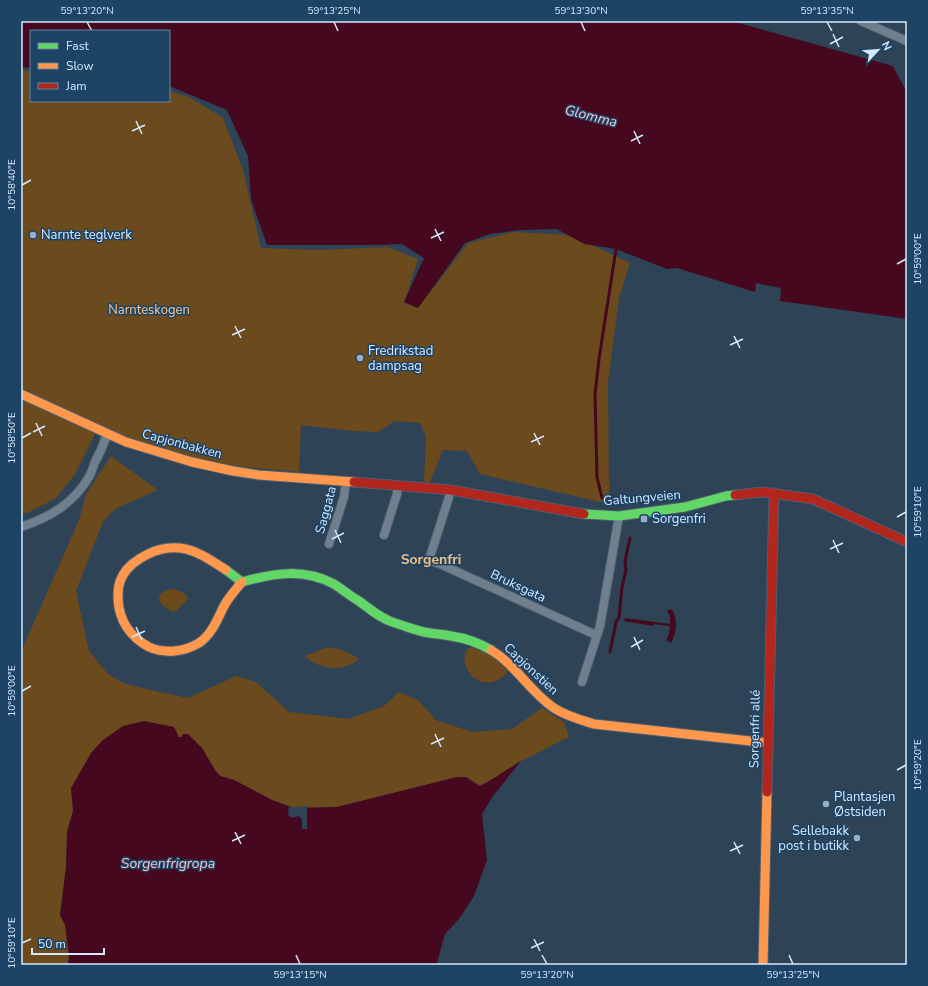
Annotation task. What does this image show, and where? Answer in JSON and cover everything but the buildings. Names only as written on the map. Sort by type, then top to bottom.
[{"type":"street","points":[[861,21],[907,41]]},
{"type":"street","name":"Capjonbakken","points":[[21,394],[107,434],[160,454],[233,471],[259,475],[346,481]]},
{"type":"street","points":[[21,527],[49,516],[73,499],[90,476],[104,445],[107,434]]},
{"type":"street","name":"Galtungveien","points":[[346,481],[451,490],[580,514],[619,516],[685,507],[726,496],[763,492],[774,493],[813,499],[907,542]]},
{"type":"street","name":"Saggata","points":[[329,544],[344,498],[346,481]]},
{"type":"street","points":[[384,535],[397,494],[398,485]]},
{"type":"street","name":"Bruksgata","points":[[451,490],[429,560],[596,635]]},
{"type":"street","name":"Sorgenfri allé","points":[[763,965],[774,493]]},
{"type":"street","points":[[582,682],[600,626],[619,516]]},
{"type":"street","points":[[168,547],[190,550],[205,556],[230,572],[242,582],[223,608],[217,622],[209,634],[198,643],[187,649],[176,652],[167,652],[153,648],[136,639],[123,622],[119,611],[118,584],[130,565],[138,559],[168,547]]},
{"type":"street","name":"Capjonstien","points":[[242,582],[278,574],[310,575],[323,579],[333,584],[375,614],[389,621],[424,632],[470,640],[494,651],[518,671],[543,700],[555,709],[567,715],[594,724],[768,743]]},
{"type":"green space","name":"Narnteskogen","points":[[21,70],[30,71],[30,102],[170,102],[170,91],[189,97],[223,118],[243,170],[261,248],[319,250],[387,247],[418,259],[404,303],[418,308],[468,243],[513,232],[571,235],[630,263],[619,298],[608,382],[609,490],[607,503],[480,474],[467,451],[443,450],[430,482],[424,482],[426,437],[420,423],[395,421],[378,432],[353,431],[301,425],[299,472],[236,466],[171,453],[98,428],[74,476],[55,499],[27,513],[21,514]]},
{"type":"green space","points":[[111,456],[158,490],[115,509],[103,522],[76,591],[89,651],[108,674],[125,684],[188,698],[236,676],[256,682],[289,712],[348,719],[384,706],[399,692],[418,700],[436,720],[472,732],[512,729],[542,708],[564,722],[569,737],[518,763],[480,786],[466,777],[457,777],[337,807],[294,808],[272,800],[234,780],[220,776],[202,748],[188,734],[179,737],[71,788],[73,811],[67,832],[66,867],[60,915],[65,925],[69,956],[68,965],[21,965],[21,652],[79,520],[86,494]]},
{"type":"green space","points":[[170,589],[178,590],[186,594],[188,599],[173,612],[162,604],[159,597],[164,591]]},
{"type":"green space","points":[[471,647],[481,650],[497,659],[506,667],[508,671],[501,678],[493,682],[477,680],[467,669],[465,662],[467,650]]},
{"type":"green space","points":[[325,648],[343,650],[359,659],[346,666],[331,668],[317,664],[305,656]]},
{"type":"water","name":"Glomma","points":[[21,21],[732,21],[893,66],[905,89],[907,90],[907,319],[780,301],[781,288],[756,283],[755,292],[677,268],[667,269],[616,249],[584,244],[557,229],[520,230],[490,234],[465,243],[418,308],[404,302],[424,258],[402,244],[267,245],[251,199],[248,156],[227,110],[170,86],[170,30],[30,30],[30,68],[21,67]]},
{"type":"water","points":[[672,609],[676,626],[675,634],[671,643],[666,640],[669,634],[670,626],[654,624],[653,626],[624,621],[625,618],[670,624],[670,616],[667,611]]},
{"type":"water","name":"Sorgenfrigropa","points":[[144,721],[174,727],[179,737],[182,737],[183,734],[188,734],[202,748],[220,776],[234,780],[272,800],[294,808],[337,807],[457,777],[466,777],[480,786],[521,761],[493,796],[482,814],[487,860],[474,896],[459,919],[445,934],[437,963],[438,965],[68,965],[69,956],[65,925],[60,915],[66,867],[67,832],[73,811],[71,788],[91,753],[103,740],[123,726]]},
{"type":"pier","points":[[289,805],[294,808],[298,806],[301,808],[303,806],[307,806],[307,829],[302,829],[302,820],[299,816],[292,818],[288,815]]},
{"type":"waterway","points":[[602,498],[597,477],[595,394],[616,249]]},
{"type":"waterway","points":[[610,652],[616,622],[619,617],[622,587],[626,570],[625,561],[630,538]]},
{"type":"traffic: fast","points":[[584,514],[619,516],[685,507],[735,495]]},
{"type":"traffic: fast","points":[[226,570],[242,582],[277,574],[300,574],[322,579],[334,584],[385,619],[420,631],[467,639],[491,650]]},
{"type":"traffic: slow","points":[[21,394],[126,442],[192,462],[259,475],[354,482]]},
{"type":"traffic: slow","points":[[226,570],[204,556],[186,549],[168,548],[148,554],[130,566],[121,578],[118,590],[118,599],[123,621],[131,633],[149,647],[161,651],[181,650],[193,646],[204,639],[214,626],[224,606],[242,582]]},
{"type":"traffic: slow","points":[[491,650],[508,663],[545,702],[569,716],[594,724],[768,743]]},
{"type":"traffic: slow","points":[[763,965],[767,792]]},
{"type":"traffic: jam","points":[[354,482],[451,490],[584,514]]},
{"type":"traffic: jam","points":[[735,495],[763,492],[813,499],[907,542]]},
{"type":"traffic: jam","points":[[767,792],[774,493]]},
{"type":"place","name":"Narnte teglverk","points":[[33,235]]},
{"type":"place","name":"Fredrikstad dampsag","points":[[360,358]]},
{"type":"place","name":"Sorgenfri","points":[[644,519]]},
{"type":"place","name":"Plantasjen Østsiden","points":[[826,804]]},
{"type":"place","name":"Sellebakk post i butikk","points":[[857,838]]},
{"type":"district","name":"Sorgenfri","points":[[431,559]]}]
